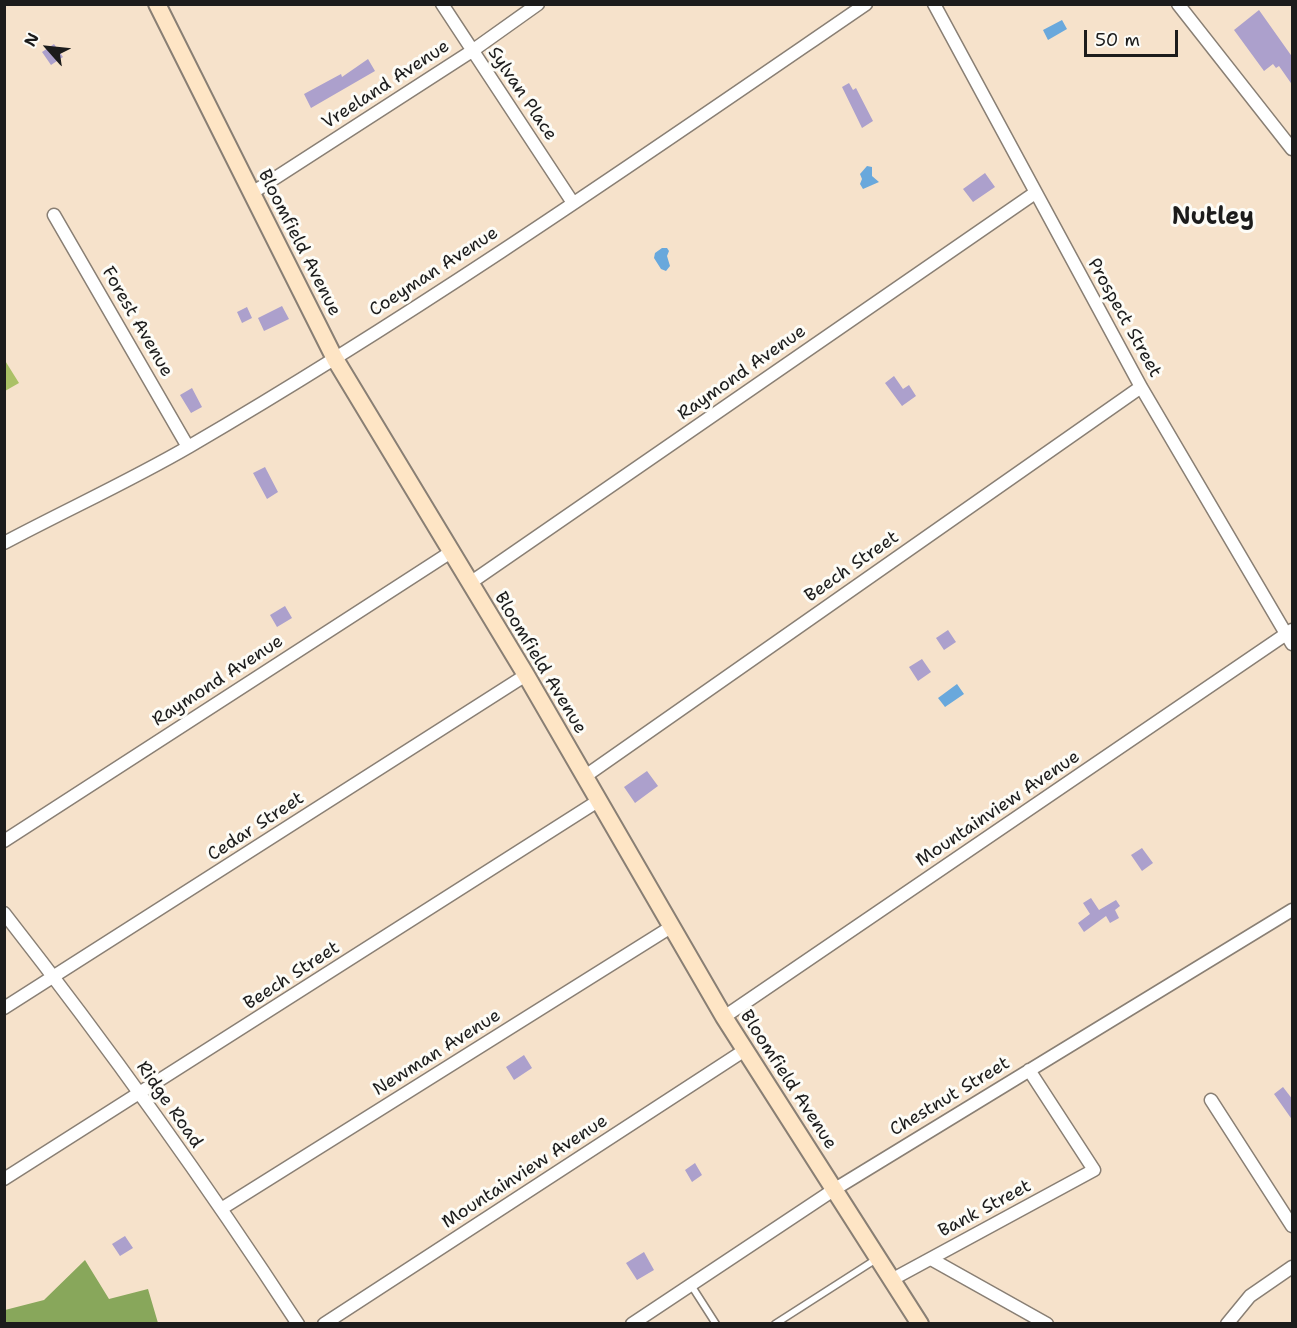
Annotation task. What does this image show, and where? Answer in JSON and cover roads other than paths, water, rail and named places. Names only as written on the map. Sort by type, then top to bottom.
[{"type":"street","name":"Bloomfield Avenue","points":[[157,4],[335,359],[526,675],[724,1017],[920,1323]]},
{"type":"street","name":"Sylvan Place","points":[[442,4],[573,203]]},
{"type":"street","name":"Vreeland Avenue","points":[[252,193],[472,51],[538,4]]},
{"type":"street","name":"Coeyman Avenue","points":[[4,543],[188,447],[335,359],[573,203],[867,4]]},
{"type":"street","name":"Prospect Street","points":[[934,4],[1141,387],[1291,636]]},
{"type":"street","points":[[1178,4],[1293,149]]},
{"type":"street","name":"Raymond Avenue","points":[[470,583],[1035,194]]},
{"type":"street","name":"Forest Avenue","points":[[54,215],[188,447]]},
{"type":"street","name":"Beech Street","points":[[584,777],[1141,387]]},
{"type":"street","name":"Raymond Avenue","points":[[4,841],[451,552]]},
{"type":"street","name":"Mountainview Avenue","points":[[724,1017],[1291,636]]},
{"type":"street","name":"Cedar Street","points":[[4,1008],[526,675]]},
{"type":"street","name":"Beech Street","points":[[4,1179],[140,1095],[598,801]]},
{"type":"street","name":"Chestnut Street","points":[[632,1323],[835,1189],[1293,910]]},
{"type":"street","name":"Ridge Road","points":[[4,913],[140,1095],[298,1323]]},
{"type":"street","name":"Newman Avenue","points":[[221,1209],[671,927]]},
{"type":"street","name":"Mountainview Avenue","points":[[324,1323],[745,1050]]},
{"type":"street","name":"Bank Street","points":[[893,1279],[1094,1170],[1029,1070]]},
{"type":"street","points":[[1211,1100],[1293,1226]]},
{"type":"street","points":[[931,1259],[1047,1323]]},
{"type":"street","points":[[1227,1323],[1250,1296],[1293,1266]]},
{"type":"lane","points":[[774,1323],[879,1257]]},
{"type":"lane","points":[[691,1285],[716,1323]]},
{"type":"water","points":[[1062,20],[1067,29],[1048,40],[1043,30]]},
{"type":"water","points":[[867,166],[872,167],[872,176],[879,182],[863,189],[860,184],[862,179],[860,174]]},
{"type":"water","points":[[662,248],[667,248],[669,251],[667,256],[670,266],[666,271],[661,269],[654,258],[655,253]]},
{"type":"water","points":[[957,684],[964,694],[945,707],[938,698]]},
{"type":"district","name":"Nutley","points":[[1213,218]]}]
